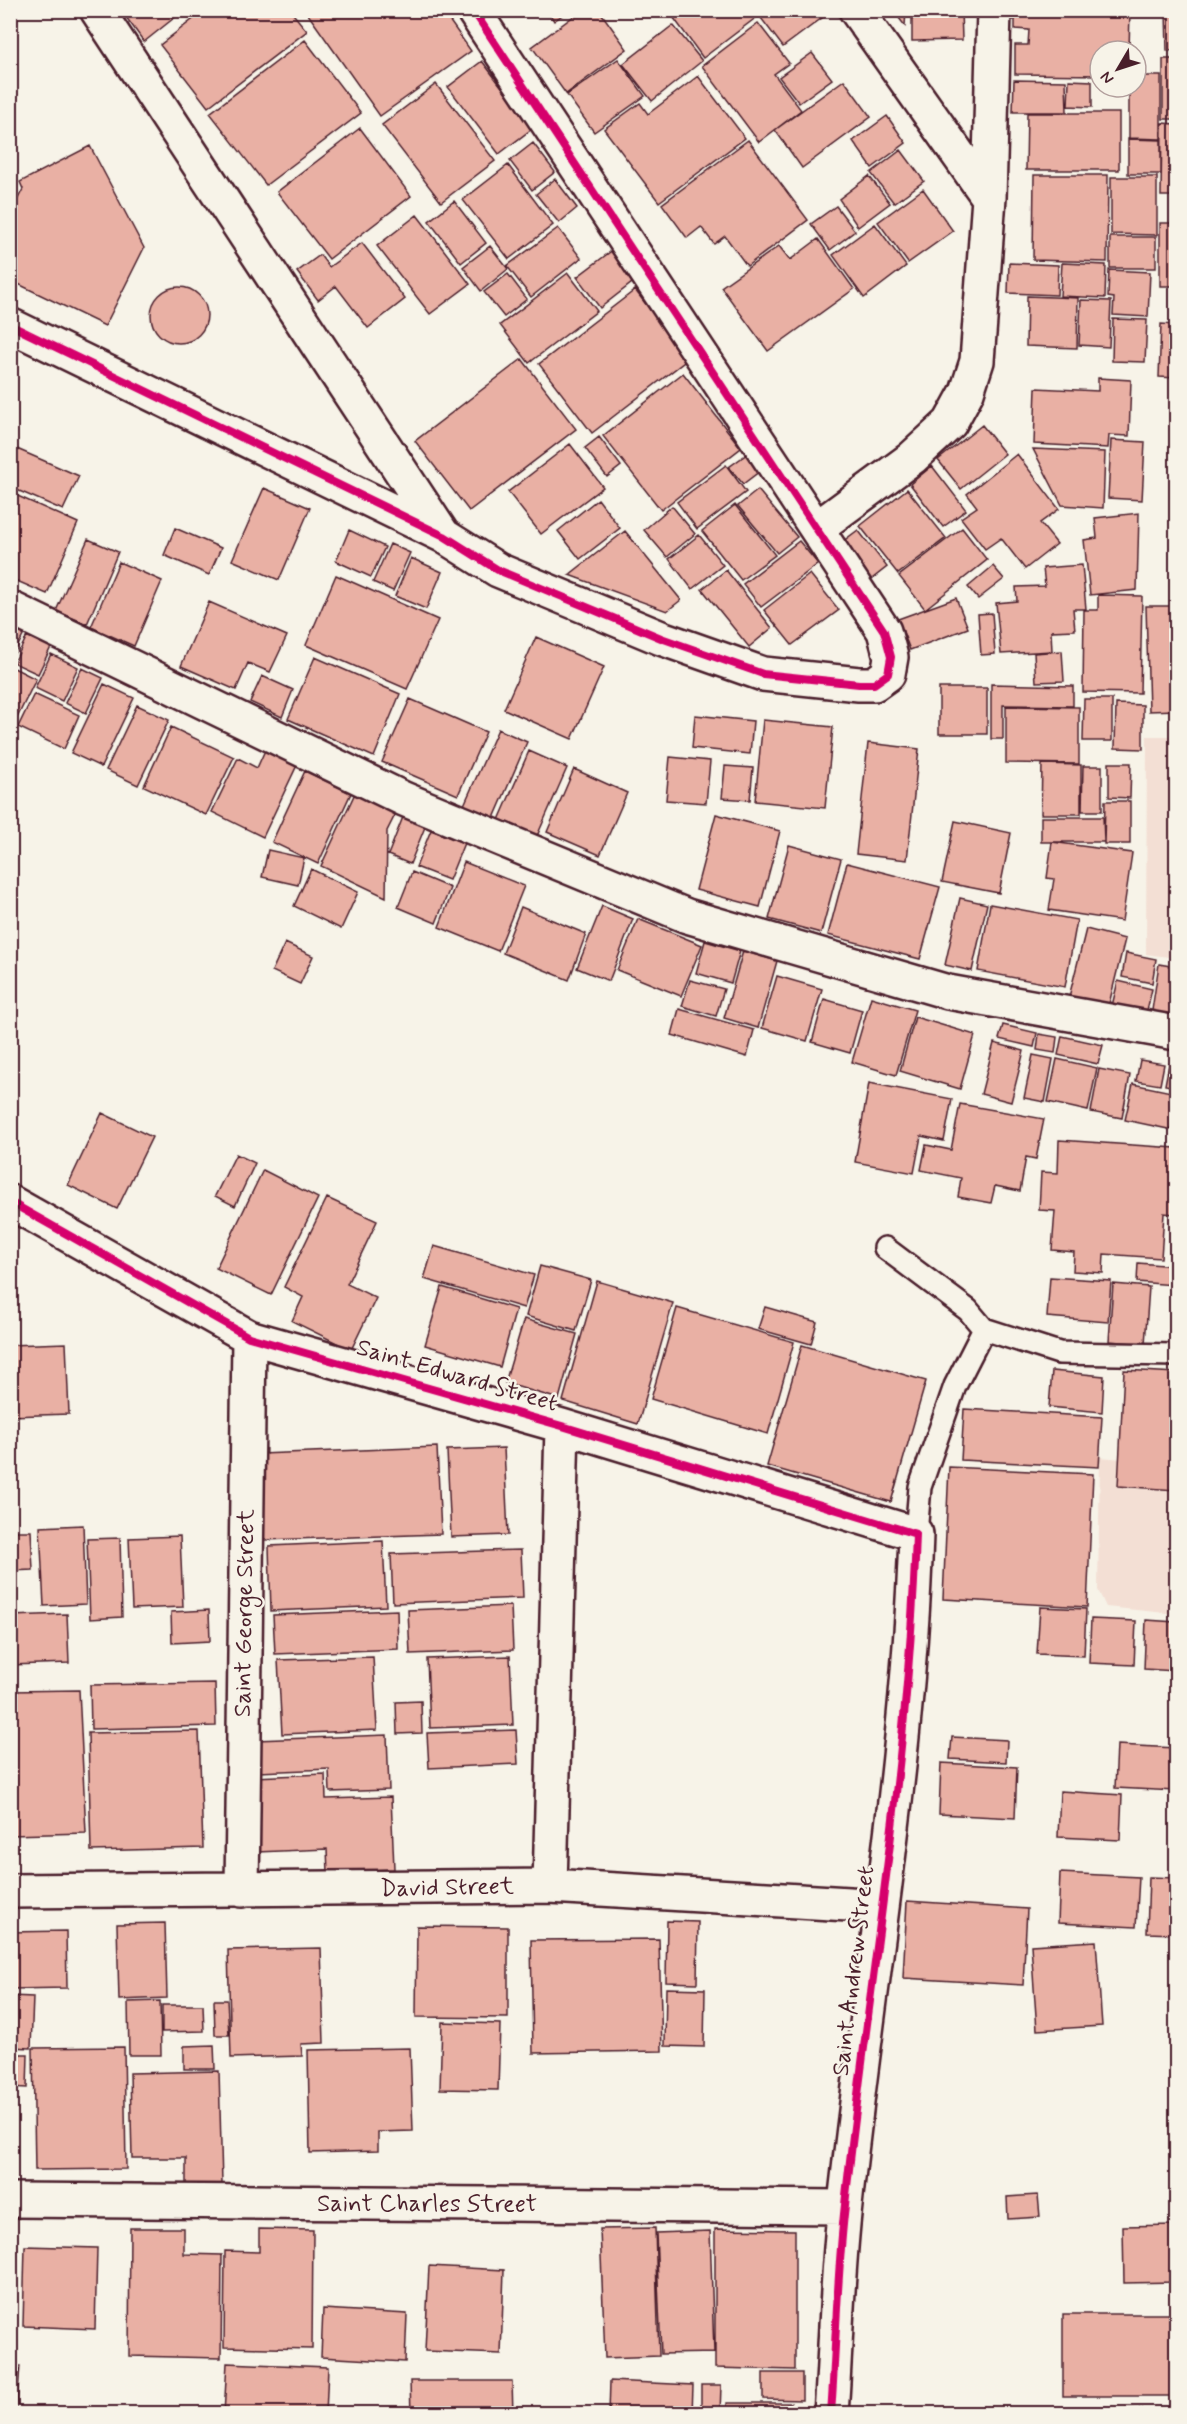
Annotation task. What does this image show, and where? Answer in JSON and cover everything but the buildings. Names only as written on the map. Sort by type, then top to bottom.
[{"type":"street","points":[[97,10],[444,536]]},
{"type":"street","points":[[10,325],[444,536],[498,570],[661,638],[763,674],[874,684],[888,674],[891,657],[884,630],[473,10]]},
{"type":"street","points":[[856,10],[989,198]]},
{"type":"street","points":[[817,528],[912,458],[950,423],[968,392],[977,361],[989,198],[994,10]]},
{"type":"street","points":[[10,608],[404,799],[687,916],[948,992],[1176,1033]]},
{"type":"street","name":"Saint Edward Street","points":[[10,1202],[249,1337],[562,1426],[916,1533]]},
{"type":"street","name":"Saint George Street","points":[[242,1890],[249,1337]]},
{"type":"street","points":[[550,1886],[562,1426]]},
{"type":"street","name":"Saint Andrew Street","points":[[831,2414],[844,2207],[905,1720],[914,1608],[916,1533]]},
{"type":"street","name":"David Street","points":[[10,1891],[550,1886],[882,1906]]},
{"type":"street","name":"Saint Charles Street","points":[[10,2200],[844,2207]]},
{"type":"lane","points":[[885,1248],[968,1310],[984,1329],[1059,1353],[1176,1355]]},
{"type":"lane","points":[[916,1533],[920,1487],[955,1386],[984,1329]]},
{"type":"shaded area","points":[[1147,736],[1176,736],[1176,958],[1146,954]]},
{"type":"shaded area","points":[[1123,1376],[1176,1378],[1176,1614],[1106,1607],[1098,1590],[1100,1457],[1122,1459]]},
{"type":"cycle path","points":[[10,325],[444,536],[498,570],[661,638],[763,674],[874,684],[888,674],[891,657],[884,631],[473,10]]},
{"type":"cycle path","points":[[10,1202],[249,1337],[562,1426],[916,1534],[912,1618],[897,1786],[842,2231],[831,2414]]}]
